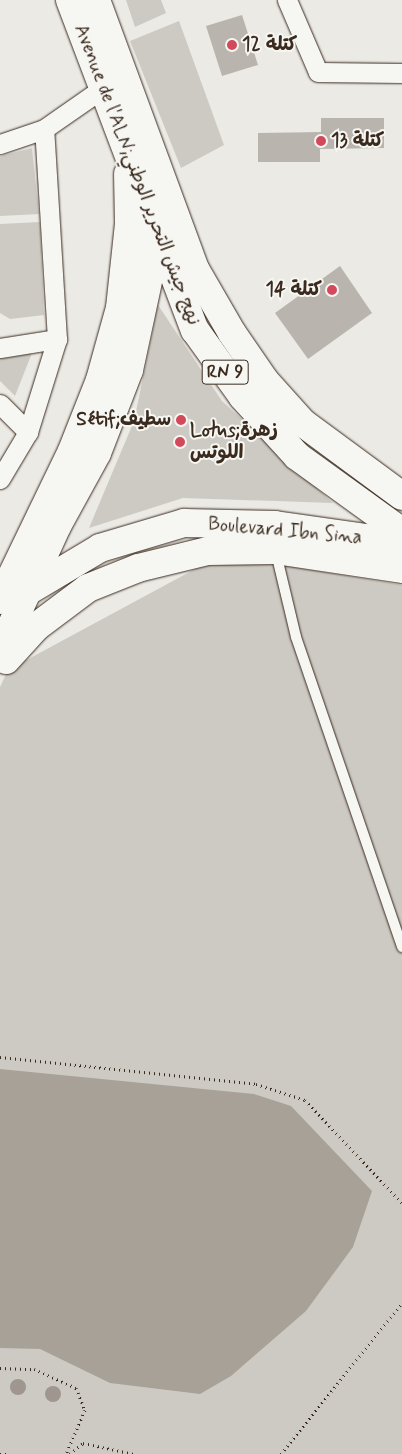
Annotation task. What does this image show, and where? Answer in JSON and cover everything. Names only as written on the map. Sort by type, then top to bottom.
[{"type":"main road","name":"Avenue de l'ALN;نهج جيش التحرير الوطني","points":[[70,0],[103,88],[196,269],[265,380],[303,423],[402,496]]},
{"type":"main road","name":"Avenue de l'ALN;نهج جيش التحرير الوطني","points":[[96,0],[138,153]]},
{"type":"main road","name":"Boulevard Ibn Sina","points":[[0,651],[32,586],[57,526],[97,453],[129,370],[150,272],[148,210],[138,153]]},
{"type":"main road","points":[[0,600],[72,451],[100,380],[120,308],[128,224],[138,153]]},
{"type":"main road","name":"Avenue de l'ALN;نهج جيش التحرير الوطني","points":[[148,210],[195,330],[243,397],[297,456],[402,532]]},
{"type":"main road","name":"Boulevard Ibn Sina","points":[[0,617],[32,586],[100,548],[184,523],[275,526],[402,543]]},
{"type":"main road","points":[[0,667],[36,627],[88,588],[138,568],[208,551],[275,550],[402,569]]},
{"type":"street","points":[[287,0],[318,72],[402,73]]},
{"type":"street","points":[[0,144],[44,129],[103,88]]},
{"type":"street","points":[[0,479],[28,432],[57,339],[44,129]]},
{"type":"street","points":[[0,348],[57,339]]},
{"type":"street","points":[[0,404],[28,432]]},
{"type":"lane","points":[[275,550],[296,636],[402,947]]},
{"type":"path","points":[[0,1057],[256,1084],[305,1100],[402,1203]]},
{"type":"path","points":[[281,1454],[402,1303]]},
{"type":"path","points":[[0,1368],[34,1369],[76,1388],[85,1410],[68,1454]]},
{"type":"path","points":[[68,1454],[83,1443],[133,1454]]},
{"type":"path","points":[[0,1454],[6,1454]]},
{"type":"shaded area","points":[[126,0],[161,0],[166,13],[135,27]]},
{"type":"shaded area","points":[[179,21],[224,145],[181,168],[130,41]]},
{"type":"shaded area","points":[[32,148],[39,214],[0,216],[0,156]]},
{"type":"shaded area","points":[[40,222],[44,315],[10,319],[0,313],[0,224]]},
{"type":"shaded area","points":[[158,305],[222,401],[333,503],[183,498],[89,528],[134,421]]},
{"type":"shaded area","points":[[34,348],[15,396],[0,381],[0,357]]},
{"type":"shaded area","points":[[221,555],[402,585],[402,1454],[0,1454],[0,687],[8,670]]},
{"type":"shaded area","points":[[0,1069],[254,1094],[291,1106],[372,1191],[353,1247],[306,1311],[231,1376],[200,1394],[110,1383],[40,1349],[0,1348]]},
{"type":"building","name":"كتلة 12","points":[[242,15],[258,65],[222,76],[206,26]]},
{"type":"building","name":"كتلة 13","points":[[321,118],[384,118],[384,148],[320,149],[320,162],[258,162],[258,133],[321,132]]},
{"type":"building","name":"كتلة 14","points":[[340,266],[372,313],[308,359],[275,313]]},
{"type":"place","name":"كتلة 12","points":[[232,45]]},
{"type":"place","name":"كتلة 13","points":[[321,141]]},
{"type":"place","name":"كتلة 14","points":[[332,290]]},
{"type":"place","name":"Sétif;سطيف","points":[[181,420]]},
{"type":"place","name":"Lotus;زهرة اللوتس","points":[[180,442]]}]
